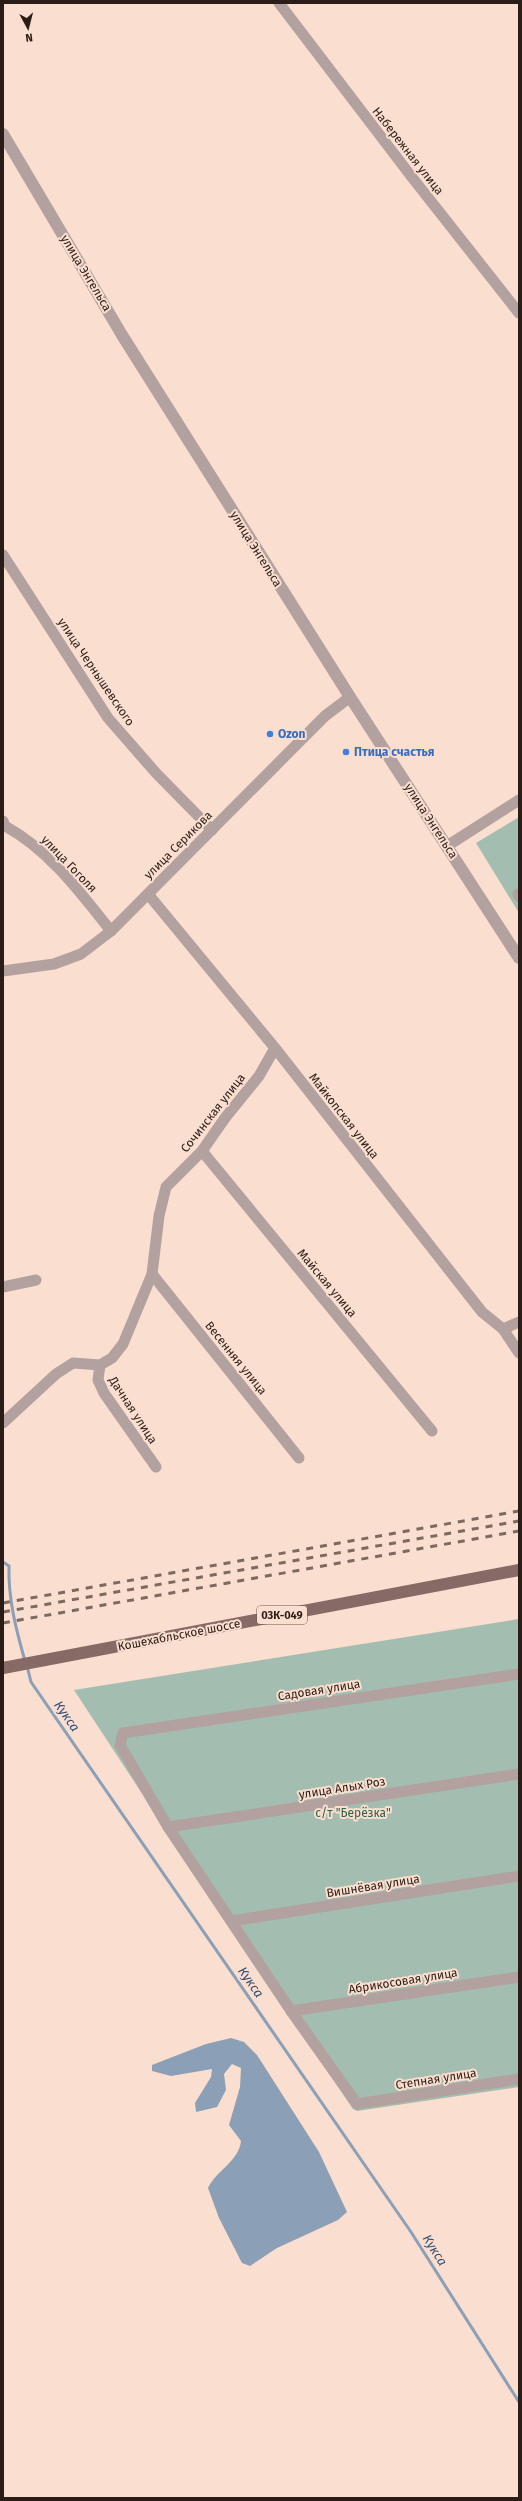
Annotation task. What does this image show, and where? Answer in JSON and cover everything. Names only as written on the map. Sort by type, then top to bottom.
[{"type":"main road","name":"Кошехабльское шоссе","points":[[5,1668],[519,1570]]},
{"type":"street","name":"Набережная улица","points":[[279,3],[411,176],[519,313]]},
{"type":"street","name":"улица Энгельса","points":[[3,134],[122,335],[350,697],[519,958]]},
{"type":"street","name":"улица Чернышевского","points":[[3,555],[108,718],[156,773],[212,830]]},
{"type":"street","name":"улица Серикова","points":[[3,971],[54,964],[81,954],[111,931],[325,716],[350,697]]},
{"type":"street","points":[[447,846],[519,800]]},
{"type":"street","name":"улица Гоголя","points":[[4,824],[26,837],[74,884],[111,931]]},
{"type":"street","name":"Майкопская улица","points":[[148,894],[275,1048],[482,1312],[503,1329],[519,1353]]},
{"type":"street","name":"Сочинская улица","points":[[100,1365],[112,1358],[123,1344],[152,1274],[159,1216],[166,1187],[202,1151],[224,1118],[259,1076],[275,1048]]},
{"type":"street","name":"Майская улица","points":[[202,1151],[432,1430]]},
{"type":"street","name":"Весенняя улица","points":[[152,1274],[299,1458]]},
{"type":"street","points":[[3,1287],[36,1280]]},
{"type":"street","points":[[503,1329],[519,1322]]},
{"type":"street","points":[[3,1423],[56,1374],[73,1363],[100,1365]]},
{"type":"street","name":"Дачная улица","points":[[100,1365],[98,1380],[104,1393],[156,1467]]},
{"type":"street","name":"Садовая улица","points":[[168,1827],[125,1756],[120,1745],[123,1733],[519,1674]]},
{"type":"street","name":"улица Алых Роз","points":[[168,1827],[519,1774]]},
{"type":"street","points":[[168,1827],[291,2011]]},
{"type":"street","name":"Вишнёвая улица","points":[[231,1921],[519,1876]]},
{"type":"street","name":"Абрикосовая улица","points":[[291,2011],[519,1977]]},
{"type":"street","name":"Степная улица","points":[[291,2011],[357,2104],[519,2079]]},
{"type":"green space","points":[[519,817],[519,913],[476,843]]},
{"type":"green space","name":"с/т \"Берёзка\"","points":[[519,1619],[519,2087],[357,2111],[353,2109],[212,1900],[74,1690]]},
{"type":"water","points":[[231,2038],[244,2042],[257,2055],[319,2152],[347,2212],[338,2220],[277,2248],[250,2266],[242,2263],[219,2218],[208,2188],[216,2176],[232,2160],[241,2141],[229,2125],[240,2087],[241,2068],[232,2064],[224,2074],[226,2090],[217,2107],[196,2112],[195,2103],[211,2077],[212,2069],[171,2076],[152,2071],[152,2065],[206,2044]]},
{"type":"waterway","name":"Кукса","points":[[3,1562],[9,1566],[11,1602],[25,1661]]},
{"type":"waterway","name":"Кукса","points":[[27,1666],[31,1682],[411,2232],[519,2402]]},
{"type":"railway","points":[[3,1603],[519,1511]]},
{"type":"railway","points":[[3,1612],[519,1521]]},
{"type":"railway","points":[[3,1623],[519,1531]]},
{"type":"place","name":"Ozon","points":[[270,734]]},
{"type":"place","name":"Птица счастья","points":[[346,752]]}]
